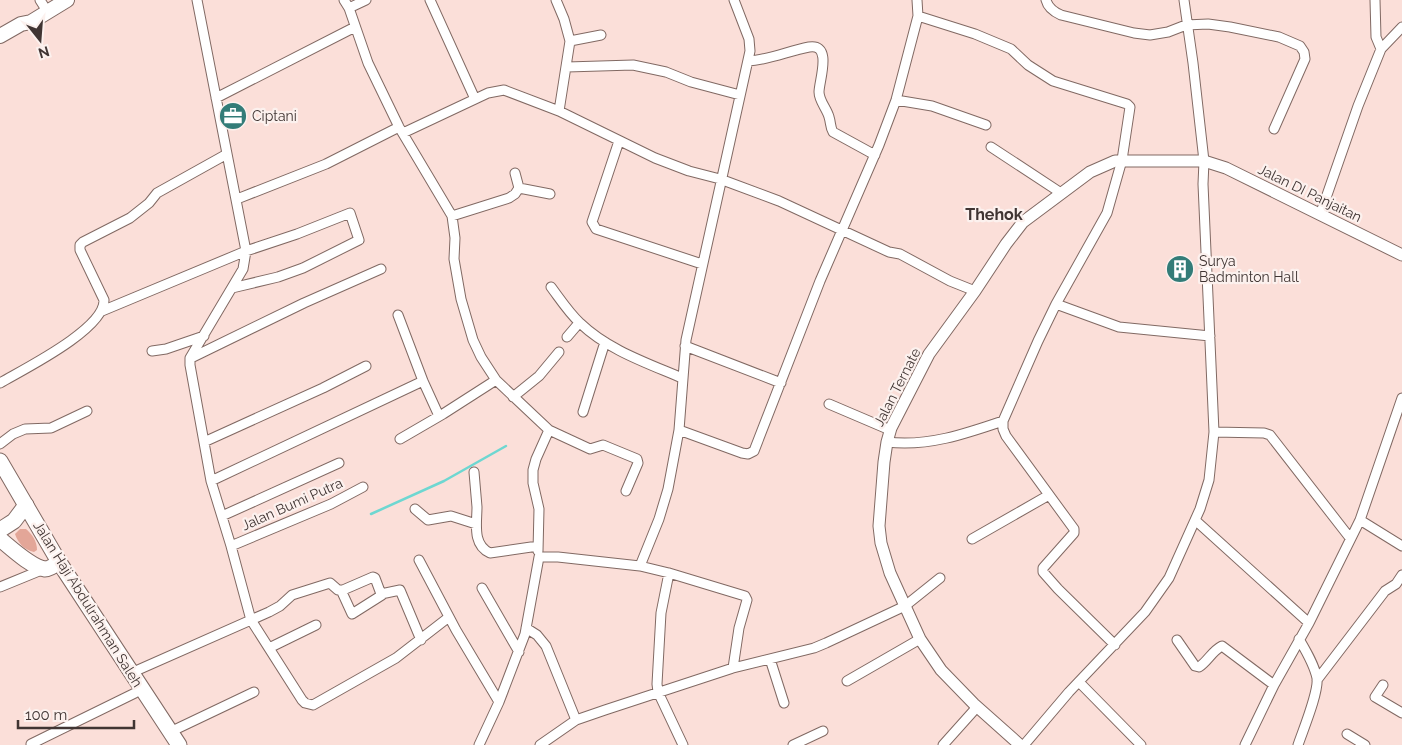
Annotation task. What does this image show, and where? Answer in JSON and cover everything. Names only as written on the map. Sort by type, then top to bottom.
[{"type":"main road","points":[[0,45],[26,31],[44,6],[67,0]]},
{"type":"main road","points":[[0,36],[21,24],[31,22]]},
{"type":"main road","name":"Jalan Haji Abdulrahman Saleh","points":[[0,461],[52,565],[135,692],[170,738],[179,745]]},
{"type":"main road","name":"Jalan Haji Abdulrahman Saleh","points":[[0,481],[23,509]]},
{"type":"main road","points":[[0,530],[14,521],[23,509]]},
{"type":"main road","points":[[0,539],[28,561],[52,565]]},
{"type":"main road","name":"Jalan Haji Abdulrahman Saleh","points":[[52,565],[131,673],[170,738]]},
{"type":"street","points":[[198,0],[246,251],[243,269],[190,358],[211,481],[251,620],[302,700],[305,703],[314,705],[396,658],[449,617]]},
{"type":"street","points":[[344,0],[349,8],[368,63],[401,130],[452,216],[455,238],[454,259],[461,299],[473,340],[481,358],[496,380],[549,430],[590,449],[603,445],[637,459],[638,463],[626,491]]},
{"type":"street","points":[[349,8],[366,0]]},
{"type":"street","points":[[430,0],[475,99]]},
{"type":"street","points":[[556,0],[570,41],[559,111]]},
{"type":"street","points":[[640,566],[659,519],[668,489],[679,430],[685,346],[720,179],[748,61],[750,39],[734,0]]},
{"type":"street","points":[[679,430],[742,453],[754,451],[820,281],[875,155],[896,100],[918,16],[918,0]]},
{"type":"street","points":[[1046,0],[1053,12],[1134,33],[1150,35],[1168,32],[1186,25],[1208,24],[1279,36],[1300,46],[1304,52],[1305,60],[1274,129]]},
{"type":"street","points":[[1024,745],[1069,692],[1144,612],[1169,578],[1195,520],[1209,480],[1214,432],[1203,184],[1204,162],[1184,0]]},
{"type":"street","points":[[1375,0],[1376,37],[1381,49]]},
{"type":"street","points":[[918,16],[975,34],[1011,49],[1028,65],[1054,81],[1127,104],[1130,111],[1122,160],[1107,213],[1056,304],[1003,421],[1003,429],[1006,436],[1074,531],[1043,568],[1043,572],[1115,645]]},
{"type":"street","points":[[216,98],[355,27]]},
{"type":"street","points":[[1320,215],[1358,106],[1381,49],[1402,27]]},
{"type":"street","points":[[570,41],[601,35]]},
{"type":"street","points":[[748,61],[771,58],[808,48],[815,47],[818,49],[824,61],[820,96],[829,116],[833,132],[875,155]]},
{"type":"street","points":[[567,67],[640,66],[666,72],[691,82],[740,96]]},
{"type":"street","points":[[237,199],[326,164],[488,93],[504,90],[559,111],[618,141],[681,168],[720,179],[779,201],[889,252],[900,254],[950,281],[975,291]]},
{"type":"street","points":[[896,100],[932,106],[986,125]]},
{"type":"street","points":[[618,141],[592,222],[593,226],[596,229],[702,264]]},
{"type":"street","points":[[991,147],[1061,193]]},
{"type":"street","points":[[0,383],[56,350],[94,322],[102,311],[104,300],[82,254],[80,245],[130,218],[157,193],[227,154]]},
{"type":"street","name":"Jalan Ternate","points":[[1020,745],[941,670],[920,639],[890,573],[881,543],[879,526],[884,462],[890,430],[929,354],[1023,222],[1090,172],[1105,164],[1122,160],[1204,162]]},
{"type":"street","name":"Jalan DI Panjaitan","points":[[1204,162],[1226,168],[1402,255]]},
{"type":"street","points":[[452,216],[509,198],[515,194],[519,188],[515,173]]},
{"type":"street","points":[[519,188],[550,194]]},
{"type":"street","points":[[102,311],[246,251],[297,234],[350,213],[359,240],[295,271],[256,284],[232,288]]},
{"type":"street","points":[[190,358],[304,303],[381,269]]},
{"type":"street","points":[[551,287],[579,323],[605,342],[620,351],[682,378]]},
{"type":"street","points":[[1056,304],[1119,327],[1210,336]]},
{"type":"street","points":[[398,315],[423,381],[439,416]]},
{"type":"street","points":[[567,337],[579,323]]},
{"type":"street","points":[[152,351],[166,349],[204,336]]},
{"type":"street","points":[[584,412],[605,342]]},
{"type":"street","points":[[685,346],[781,383]]},
{"type":"street","points":[[513,397],[539,376],[559,352]]},
{"type":"street","points":[[204,442],[289,404],[366,366]]},
{"type":"street","points":[[400,439],[496,380]]},
{"type":"street","points":[[211,481],[423,381]]},
{"type":"street","points":[[1245,745],[1360,520],[1402,398]]},
{"type":"street","points":[[829,404],[890,430]]},
{"type":"street","points":[[0,444],[25,429],[51,428],[87,411]]},
{"type":"street","points":[[887,442],[921,443],[965,434],[1003,421]]},
{"type":"street","points":[[478,745],[499,702],[519,652],[526,628],[539,557],[538,508],[533,483],[533,470],[536,458],[549,430]]},
{"type":"street","points":[[1214,432],[1264,433],[1270,435],[1350,538]]},
{"type":"street","points":[[222,516],[340,463]]},
{"type":"street","points":[[474,472],[476,524],[481,547],[490,553],[538,546]]},
{"type":"street","name":"Jalan Bumi Putra","points":[[231,546],[331,504],[363,487]]},
{"type":"street","points":[[972,539],[1049,495]]},
{"type":"street","points":[[416,509],[428,520],[451,516],[476,524]]},
{"type":"street","points":[[1195,520],[1308,623]]},
{"type":"street","points":[[1360,520],[1402,546]]},
{"type":"street","points":[[539,557],[558,557],[640,566],[741,594],[747,598],[739,628],[733,668]]},
{"type":"street","points":[[419,560],[449,617],[499,702]]},
{"type":"street","points":[[0,587],[52,565]]},
{"type":"street","points":[[669,573],[661,613],[658,651],[658,692],[683,745]]},
{"type":"street","points":[[1317,680],[1380,598],[1396,584],[1402,575]]},
{"type":"street","points":[[340,590],[374,577],[382,595]]},
{"type":"street","points":[[540,745],[576,720],[733,668],[826,643],[904,606],[940,578]]},
{"type":"street","points":[[131,673],[280,606],[292,595],[330,583],[340,590],[352,614],[382,595],[400,590],[421,640]]},
{"type":"street","points":[[482,588],[519,652]]},
{"type":"street","points":[[269,648],[316,625]]},
{"type":"street","points":[[526,628],[537,635],[546,646],[576,720]]},
{"type":"street","points":[[847,682],[920,639]]},
{"type":"street","points":[[1298,745],[1315,693],[1317,680],[1313,665],[1299,639]]},
{"type":"street","points":[[1177,640],[1194,666],[1199,667],[1215,650],[1222,646],[1274,685]]},
{"type":"street","points":[[770,659],[784,703]]},
{"type":"street","points":[[1079,682],[1141,745]]},
{"type":"street","points":[[1383,686],[1375,698],[1402,713]]},
{"type":"street","points":[[31,744],[135,692]]},
{"type":"street","points":[[170,738],[254,692]]},
{"type":"street","points":[[943,745],[977,706]]},
{"type":"street","points":[[793,745],[823,732]]},
{"type":"street","points":[[1347,734],[1365,745]]},
{"type":"shaded area","points":[[20,529],[26,529],[30,533],[35,541],[37,550],[34,552],[24,548],[15,534]]},
{"type":"waterway","points":[[371,514],[444,481],[506,446]]},
{"type":"place","name":"Ciptani","points":[[233,116]]},
{"type":"place","name":"Surya Badminton Hall","points":[[1180,269]]},
{"type":"district","name":"Thehok","points":[[994,214]]}]
